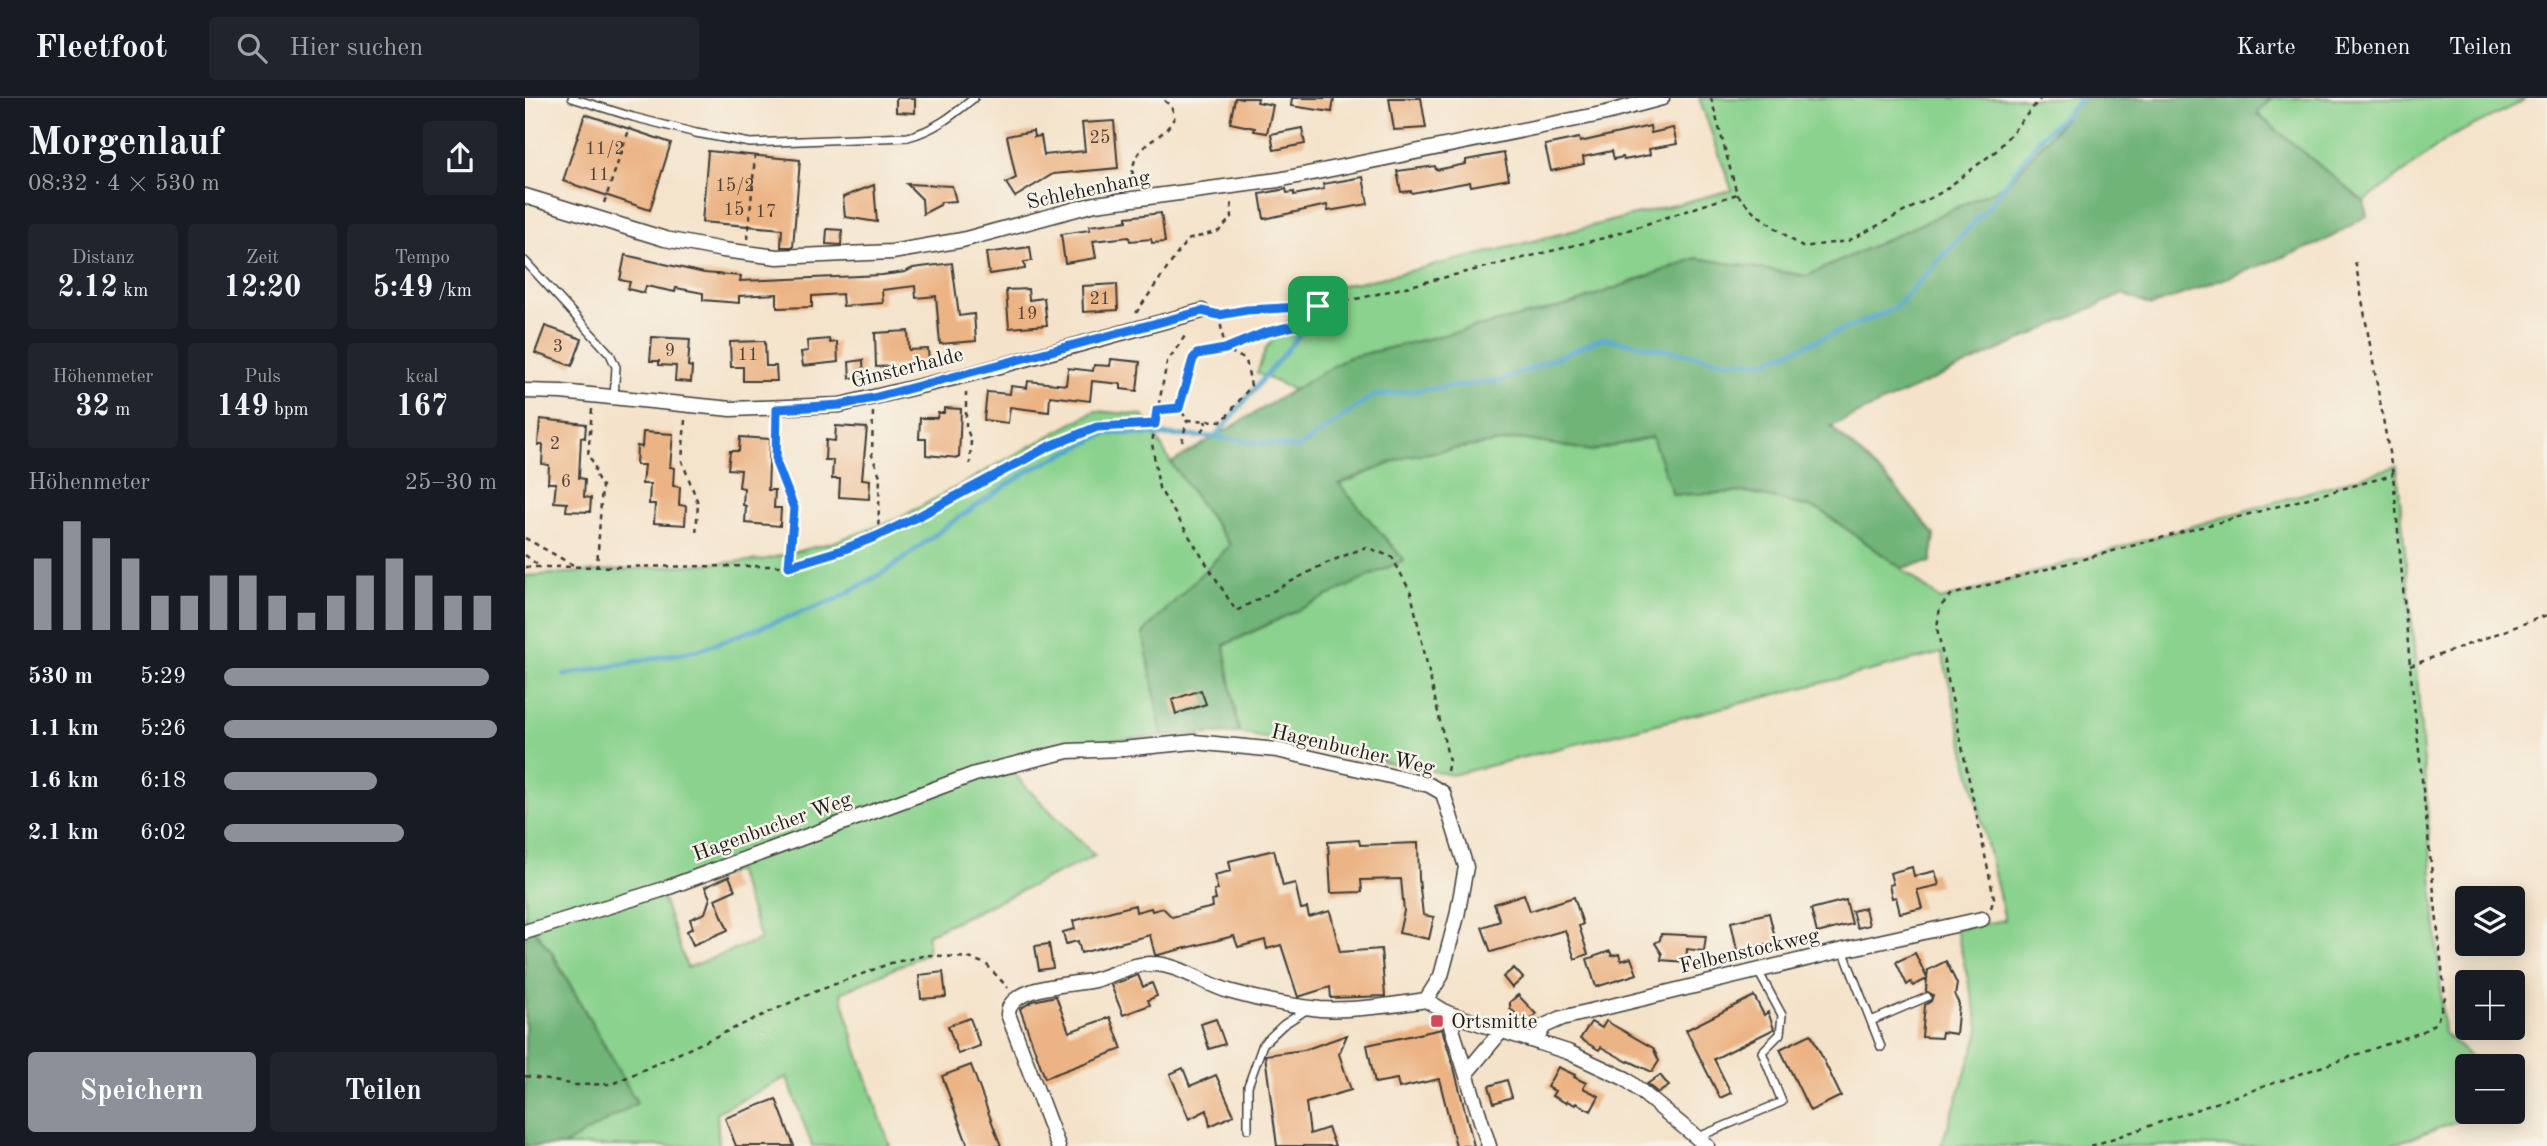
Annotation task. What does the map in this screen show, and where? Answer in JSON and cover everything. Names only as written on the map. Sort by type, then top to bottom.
[{"type":"street","name":"Schlehenhang","points":[[525,195],[665,239],[747,253],[777,257],[892,252],[962,240],[1095,204],[1278,180],[1606,113],[1662,98]]},
{"type":"street","name":"Ginsterhalde","points":[[525,391],[561,391],[686,406],[777,409],[840,405],[967,375],[1202,311]]},
{"type":"street","name":"Hagenbucher Weg","points":[[525,932],[661,890],[975,774],[1067,751],[1194,742],[1277,750],[1429,785],[1443,793],[1466,867],[1457,916],[1441,976],[1426,1000]]},
{"type":"street","name":"Felbenstockweg","points":[[1536,1040],[1544,1026],[1562,1018],[1982,919]]},
{"type":"street","points":[[1059,1146],[1008,1014],[1011,1002],[1060,983],[1090,981],[1138,965],[1152,964],[1166,966],[1229,992],[1323,1009],[1426,1000],[1447,1013],[1536,1040],[1626,1079],[1702,1142]]},
{"type":"street","points":[[1447,1013],[1489,1146]]},
{"type":"street","points":[[1467,1072],[1503,1029]]},
{"type":"lane","points":[[572,98],[696,133],[750,143],[908,137],[925,133],[946,121],[974,98]]},
{"type":"lane","points":[[525,261],[610,354],[616,367],[614,398]]},
{"type":"lane","points":[[1843,950],[1881,1047]]},
{"type":"lane","points":[[1702,1142],[1783,1102],[1762,1052],[1780,1034],[1782,1015],[1757,970]]},
{"type":"lane","points":[[1871,1021],[1927,997]]},
{"type":"lane","points":[[1248,1129],[1248,1086],[1263,1044],[1283,1025],[1311,1007]]},
{"type":"path","points":[[1132,173],[1134,159],[1144,145],[1171,126],[1175,116],[1171,106],[1161,98]]},
{"type":"path","points":[[1711,98],[1737,194],[1755,213],[1802,247],[1848,241],[1942,192],[1997,150],[2041,98]]},
{"type":"path","points":[[599,220],[628,130]]},
{"type":"path","points":[[747,253],[755,158]]},
{"type":"path","points":[[1140,307],[1187,240],[1219,230],[1232,217],[1229,186]]},
{"type":"path","points":[[1443,793],[1449,761],[1411,593],[1392,557],[1366,547],[1324,565],[1236,611],[1159,488],[1152,443],[1167,362],[1202,311],[1219,315],[1247,310],[1318,306],[1361,299],[1604,238],[1737,194]]},
{"type":"path","points":[[2091,1146],[2422,1032],[2437,1022],[2445,997],[2393,475],[2355,260]]},
{"type":"path","points":[[1182,442],[1187,420],[1179,408],[1193,359],[1197,354],[1225,349],[1264,333],[1310,322],[1318,306]]},
{"type":"path","points":[[1219,315],[1225,349]]},
{"type":"path","points":[[1187,420],[1223,421],[1251,386],[1246,360],[1225,349]]},
{"type":"path","points":[[967,375],[966,427],[971,440],[970,464]]},
{"type":"path","points":[[593,396],[588,456],[595,464],[594,474],[602,486],[597,567]]},
{"type":"path","points":[[873,398],[872,455],[880,476],[877,536]]},
{"type":"path","points":[[686,406],[682,461],[698,503],[696,536]]},
{"type":"path","points":[[1157,410],[1179,408]]},
{"type":"path","points":[[777,409],[776,462],[794,508],[789,566]]},
{"type":"path","points":[[1201,431],[1207,426],[1205,421]]},
{"type":"path","points":[[525,567],[789,566],[877,536],[1048,447],[1097,427],[1155,424]]},
{"type":"path","points":[[1982,919],[1994,898],[1937,628],[1940,607],[1951,595],[2393,475]]},
{"type":"path","points":[[525,538],[576,567]]},
{"type":"path","points":[[525,555],[539,566]]},
{"type":"path","points":[[2410,666],[2547,615]]},
{"type":"path","points":[[525,1076],[576,1085],[612,1084],[809,994],[891,963],[928,955],[969,958],[986,964],[1016,998]]},
{"type":"green space","points":[[1699,98],[2082,98],[2008,184],[1807,276],[1696,258],[1569,305],[1347,358],[1294,390],[1257,373],[1266,348],[1315,290],[1486,253],[1732,190]]},
{"type":"green space","points":[[2082,98],[2271,98],[2257,114],[2364,202],[2367,216],[2321,243],[2151,306],[2123,294],[1831,426],[1894,486],[1935,535],[1931,562],[1901,568],[1820,510],[1748,492],[1673,495],[1652,437],[1592,451],[1520,439],[1408,456],[1339,484],[1404,560],[1224,645],[1239,733],[1162,736],[1143,633],[1230,545],[1171,463],[1347,358],[1569,305],[1697,258],[1807,276],[2008,184]]},
{"type":"green space","points":[[2271,98],[2524,98],[2523,101],[2450,137],[2364,202],[2256,113]]},
{"type":"green space","points":[[1095,411],[1143,415],[1171,463],[1230,545],[1144,633],[1162,736],[1065,744],[1004,761],[1023,784],[1095,856],[928,934],[927,953],[841,993],[855,1044],[890,1146],[812,1146],[787,1077],[717,1112],[719,1146],[563,1146],[637,1103],[552,952],[525,918],[525,576],[763,560],[834,542],[898,519]],"holes":[[[736,871],[761,939],[687,968],[662,896]]]},
{"type":"green space","points":[[1652,437],[1673,495],[1748,492],[1820,510],[1941,600],[2397,466],[2418,688],[2444,1033],[2468,1054],[2455,1054],[2455,1122],[2388,1146],[1941,1146],[1980,1030],[1956,929],[2005,920],[1942,653],[1452,775],[1239,733],[1223,646],[1403,560],[1339,485],[1408,456],[1520,439],[1592,451]]},
{"type":"green space","points":[[525,918],[551,952],[637,1103],[563,1146],[525,1146]]},
{"type":"building","points":[[896,98],[915,98],[915,113],[896,112]]},
{"type":"building","points":[[1235,98],[1258,98],[1257,102],[1273,105],[1267,133],[1230,123]]},
{"type":"building","points":[[1292,98],[1334,98],[1332,112],[1291,106]]},
{"type":"building","points":[[1389,98],[1421,98],[1426,128],[1394,130]]},
{"type":"building","points":[[585,114],[671,143],[650,210],[563,181]]},
{"type":"building","points":[[1114,121],[1118,168],[1053,174],[1015,197],[1006,183],[1016,178],[1007,136],[1033,131],[1034,137],[1041,136],[1044,155],[1085,151],[1082,123]]},
{"type":"building","points":[[1650,126],[1651,133],[1673,128],[1677,144],[1649,149],[1650,155],[1624,160],[1623,157],[1614,159],[1612,151],[1583,157],[1584,164],[1551,171],[1545,145],[1579,138],[1580,142]]},
{"type":"building","points":[[1302,128],[1305,144],[1274,150],[1271,134]]},
{"type":"building","points":[[708,151],[800,160],[793,247],[781,247],[782,229],[702,222]]},
{"type":"building","points":[[1504,153],[1509,179],[1471,186],[1470,182],[1412,193],[1401,192],[1397,171],[1435,166],[1436,170],[1466,164],[1466,160]]},
{"type":"building","points":[[1363,177],[1368,204],[1328,211],[1327,205],[1264,219],[1260,194],[1286,189],[1287,193],[1294,192],[1294,195],[1324,189],[1323,184]]},
{"type":"building","points":[[907,184],[952,186],[956,201],[941,202],[923,214],[922,199]]},
{"type":"building","points":[[874,185],[877,222],[845,217],[843,197]]},
{"type":"building","points":[[1161,213],[1165,242],[1152,243],[1151,239],[1130,241],[1129,237],[1093,241],[1096,258],[1065,263],[1061,234],[1090,230],[1089,226],[1127,221],[1127,217]]},
{"type":"building","points":[[827,229],[842,230],[841,245],[826,244]]},
{"type":"building","points":[[1030,247],[1032,261],[1024,262],[1025,269],[989,274],[986,253]]},
{"type":"building","points":[[625,255],[704,273],[741,276],[740,281],[882,275],[952,263],[959,316],[974,314],[976,341],[940,344],[936,296],[916,298],[915,286],[882,290],[883,303],[843,306],[842,294],[812,296],[812,307],[777,308],[777,294],[739,296],[739,303],[703,300],[703,293],[676,288],[675,292],[646,286],[644,293],[628,289],[630,282],[620,280]]},
{"type":"building","points":[[1117,284],[1118,310],[1083,312],[1082,286]]},
{"type":"building","points":[[1028,289],[1029,300],[1044,298],[1047,325],[1009,328],[1006,290]]},
{"type":"building","points":[[545,326],[582,339],[572,366],[535,353]]},
{"type":"building","points":[[908,331],[909,350],[928,349],[929,364],[876,367],[875,333]]},
{"type":"building","points":[[652,337],[690,339],[688,366],[692,367],[691,382],[675,381],[676,366],[659,365],[659,361],[650,361]]},
{"type":"building","points":[[829,339],[830,343],[837,342],[838,362],[803,366],[801,352],[808,351],[807,341]]},
{"type":"building","points":[[765,341],[766,366],[776,366],[777,381],[743,381],[743,367],[731,367],[730,342]]},
{"type":"building","points":[[1111,359],[1140,362],[1137,391],[1121,389],[1121,384],[1092,381],[1090,401],[1050,396],[1049,412],[1010,407],[1008,423],[984,420],[987,392],[1010,394],[1011,386],[1027,388],[1028,381],[1066,385],[1068,368],[1093,371],[1094,365],[1110,366]]},
{"type":"building","points":[[863,360],[864,377],[850,378],[849,362]]},
{"type":"building","points":[[944,408],[961,409],[959,458],[926,455],[926,439],[919,439],[920,418],[937,418],[938,413],[944,413]]},
{"type":"building","points":[[540,419],[586,424],[585,438],[581,437],[579,478],[585,479],[584,497],[591,498],[590,512],[566,511],[567,503],[554,502],[556,483],[548,483],[549,465],[542,464],[543,445],[538,445]]},
{"type":"building","points":[[836,426],[867,428],[862,479],[870,480],[869,499],[839,497],[840,479],[832,479],[833,460],[825,460],[826,440],[835,441]]},
{"type":"building","points":[[643,432],[673,434],[670,467],[674,468],[673,486],[680,487],[679,505],[686,506],[685,525],[654,523],[655,504],[649,504],[650,484],[642,484],[644,465],[636,465],[637,446],[642,447]]},
{"type":"building","points":[[740,437],[770,439],[768,490],[775,490],[774,508],[781,508],[780,526],[745,523],[744,488],[739,487],[741,470],[728,469],[730,451],[739,451]]},
{"type":"building","points":[[1201,690],[1206,704],[1176,714],[1172,700]]},
{"type":"building","points":[[1359,840],[1360,845],[1418,843],[1423,915],[1434,917],[1429,939],[1399,933],[1404,911],[1401,879],[1361,880],[1362,892],[1331,893],[1328,842]]},
{"type":"building","points":[[1274,850],[1283,886],[1295,883],[1301,909],[1307,908],[1309,917],[1330,911],[1340,952],[1381,949],[1385,996],[1331,998],[1330,987],[1298,997],[1281,945],[1267,949],[1265,940],[1238,947],[1234,936],[1158,955],[1155,955],[1150,935],[1081,953],[1078,941],[1066,944],[1063,932],[1075,929],[1073,921],[1135,905],[1136,912],[1163,908],[1172,917],[1213,907],[1212,901],[1216,900],[1214,891],[1218,890],[1214,875],[1231,871],[1229,861]]},
{"type":"building","points":[[1912,867],[1914,876],[1935,871],[1939,885],[1917,890],[1922,908],[1900,913],[1896,897],[1892,898],[1889,885],[1893,884],[1890,873]]},
{"type":"building","points":[[729,876],[735,890],[715,899],[728,930],[693,945],[687,931],[693,928],[690,919],[705,913],[710,898],[705,887]]},
{"type":"building","points":[[1524,894],[1530,911],[1574,897],[1583,924],[1579,926],[1588,954],[1575,959],[1565,930],[1491,952],[1482,927],[1500,921],[1494,904]]},
{"type":"building","points":[[1846,900],[1852,924],[1817,933],[1811,909]]},
{"type":"building","points":[[1865,908],[1869,925],[1857,928],[1852,911]]},
{"type":"building","points":[[1769,913],[1776,942],[1737,950],[1731,922]]},
{"type":"building","points":[[1661,934],[1706,936],[1704,951],[1687,949],[1686,962],[1661,960],[1662,954],[1655,943],[1660,940]]},
{"type":"building","points":[[1049,944],[1053,968],[1039,970],[1035,946]]},
{"type":"building","points":[[1610,951],[1612,956],[1619,954],[1621,961],[1631,958],[1637,974],[1596,987],[1587,959]]},
{"type":"building","points":[[1915,953],[1927,978],[1928,970],[1946,961],[1957,984],[1955,996],[1959,1004],[1956,1034],[1942,1032],[1941,1038],[1922,1037],[1925,1005],[1931,1001],[1933,995],[1926,991],[1927,979],[1913,986],[1911,982],[1907,985],[1896,962]]},
{"type":"building","points":[[1514,968],[1523,978],[1512,988],[1503,977]]},
{"type":"building","points":[[943,972],[946,997],[921,999],[919,975]]},
{"type":"building","points":[[1138,975],[1143,987],[1152,983],[1157,996],[1148,1000],[1150,1005],[1123,1015],[1111,985]]},
{"type":"building","points":[[1518,995],[1536,1014],[1525,1024],[1510,1008],[1510,1002]]},
{"type":"building","points":[[1056,996],[1069,1032],[1110,1017],[1122,1049],[1045,1078],[1020,1009],[1033,1001]]},
{"type":"building","points":[[1754,996],[1764,1015],[1768,1012],[1774,1029],[1714,1059],[1731,1093],[1720,1098],[1686,1030]]},
{"type":"building","points":[[970,1018],[980,1046],[958,1054],[948,1026]]},
{"type":"building","points":[[1216,1019],[1225,1044],[1209,1049],[1201,1024]]},
{"type":"building","points":[[1606,1021],[1653,1048],[1659,1061],[1652,1072],[1580,1039],[1591,1022],[1602,1028]]},
{"type":"building","points":[[1442,1029],[1474,1146],[1456,1146],[1439,1079],[1399,1088],[1397,1079],[1375,1083],[1367,1045]]},
{"type":"building","points":[[1811,1034],[1841,1096],[1810,1111],[1780,1049]]},
{"type":"building","points":[[1347,1035],[1339,1054],[1351,1090],[1306,1103],[1310,1134],[1328,1128],[1335,1146],[1277,1146],[1265,1055],[1304,1050]]},
{"type":"building","points":[[971,1065],[1001,1146],[968,1146],[942,1076]]},
{"type":"building","points":[[1558,1067],[1575,1075],[1574,1077],[1586,1083],[1583,1088],[1599,1096],[1591,1111],[1552,1096],[1555,1091],[1547,1087]]},
{"type":"building","points":[[1183,1068],[1190,1086],[1216,1075],[1234,1115],[1210,1126],[1207,1110],[1189,1119],[1170,1074]]},
{"type":"building","points":[[1660,1075],[1669,1086],[1658,1093],[1647,1084]]},
{"type":"building","points":[[1507,1080],[1512,1097],[1494,1103],[1489,1086]]},
{"type":"building","points":[[776,1099],[794,1146],[736,1146],[725,1118]]},
{"type":"waterway","points":[[1215,437],[1299,448],[1373,396],[1501,381],[1603,338],[1724,361],[1764,362],[1894,309],[1990,205],[2042,136],[2083,98]]},
{"type":"waterway","points":[[564,675],[698,650],[835,600],[891,568],[948,525],[1028,471],[1108,433],[1215,437],[1306,327]]},
{"type":"place","name":"Ortsmitte","points":[[1437,1021]]},
{"type":"route","points":[[1318,306],[1310,322],[1264,333],[1225,349],[1197,354],[1193,359],[1179,408],[1157,410],[1155,424],[1097,427],[1048,447],[877,536],[789,566],[794,508],[776,462],[777,409],[840,405],[873,398],[1202,311],[1219,315],[1247,310],[1318,306]]}]
